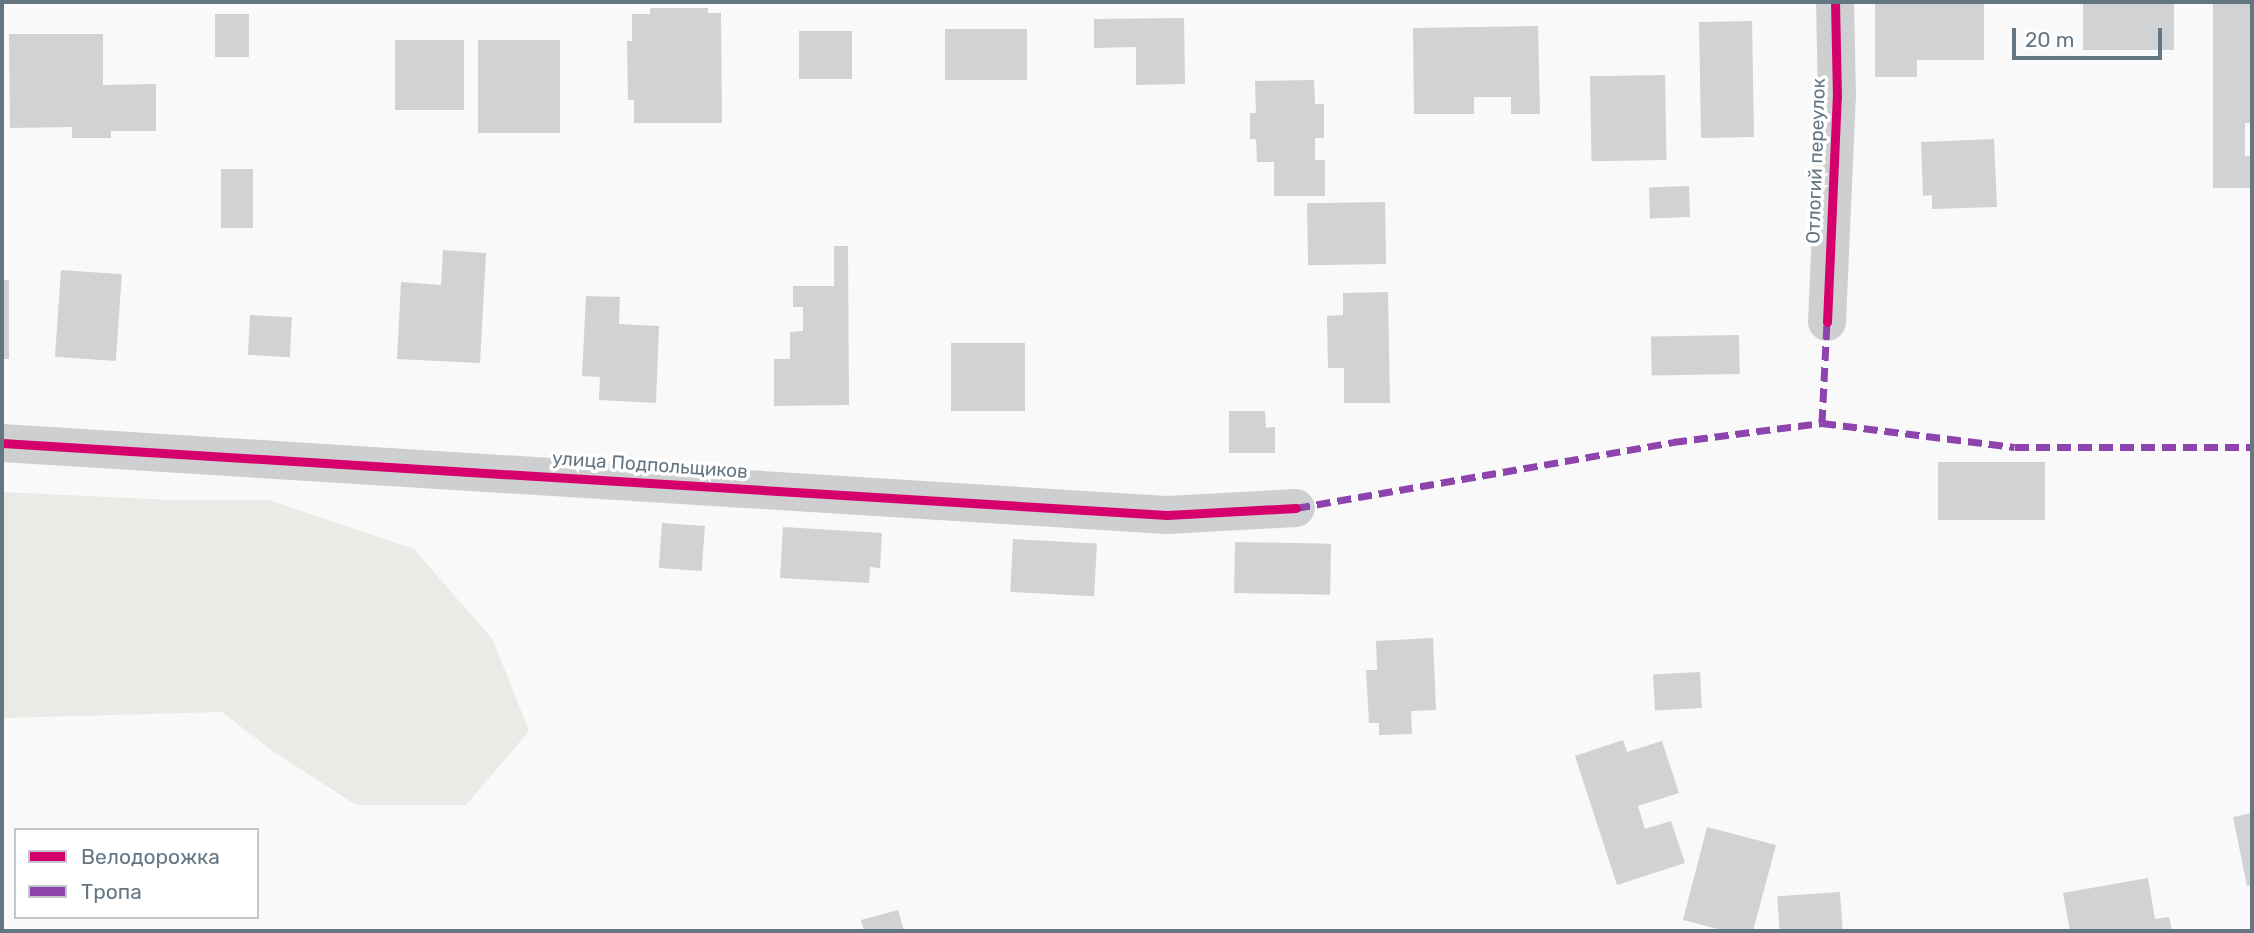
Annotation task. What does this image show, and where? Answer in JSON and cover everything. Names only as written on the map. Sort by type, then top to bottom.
[{"type":"street","name":"Отлогий переулок","points":[[1827,322],[1837,97],[1835,2]]},
{"type":"street","name":"улица Подпольщиков","points":[[2,443],[1167,515],[1296,508]]},
{"type":"shaded area","points":[[2,492],[171,500],[269,500],[414,549],[493,640],[529,731],[466,805],[356,805],[274,752],[222,712],[2,718]]},
{"type":"building","points":[[1875,2],[1984,2],[1984,60],[1917,60],[1917,77],[1875,77]]},
{"type":"building","points":[[2083,2],[2174,2],[2174,50],[2083,50]]},
{"type":"building","points":[[2213,2],[2251,2],[2252,123],[2245,123],[2245,156],[2252,156],[2252,188],[2213,188]]},
{"type":"building","points":[[650,8],[708,8],[708,13],[721,13],[722,123],[634,123],[634,100],[628,100],[627,41],[632,41],[632,14],[650,14]]},
{"type":"building","points":[[215,14],[249,14],[249,57],[215,57]]},
{"type":"building","points":[[1184,18],[1185,84],[1136,85],[1136,47],[1094,48],[1094,19]]},
{"type":"building","points":[[1752,21],[1754,137],[1701,138],[1699,22]]},
{"type":"building","points":[[1538,26],[1540,114],[1511,114],[1511,97],[1474,97],[1474,114],[1414,114],[1413,28]]},
{"type":"building","points":[[945,29],[1027,29],[1027,80],[945,80]]},
{"type":"building","points":[[799,31],[852,31],[852,79],[799,79]]},
{"type":"building","points":[[9,34],[103,34],[103,85],[156,84],[156,131],[111,131],[111,138],[72,138],[72,127],[10,128]]},
{"type":"building","points":[[395,40],[464,40],[464,110],[395,110]]},
{"type":"building","points":[[478,40],[560,40],[560,133],[478,133]]},
{"type":"building","points":[[1665,75],[1666,160],[1591,161],[1590,76]]},
{"type":"building","points":[[1314,80],[1315,104],[1324,104],[1324,138],[1315,138],[1315,160],[1325,160],[1325,196],[1274,196],[1274,162],[1257,162],[1256,139],[1250,139],[1250,113],[1256,113],[1255,81]]},
{"type":"building","points":[[1994,139],[1997,207],[1932,209],[1932,195],[1923,196],[1921,142]]},
{"type":"building","points":[[221,169],[253,169],[253,228],[221,228]]},
{"type":"building","points":[[1689,186],[1690,217],[1650,218],[1649,187]]},
{"type":"building","points":[[1385,202],[1386,264],[1308,265],[1307,203]]},
{"type":"building","points":[[834,246],[848,246],[849,405],[774,406],[774,359],[790,359],[790,332],[803,331],[803,307],[793,307],[793,286],[834,286]]},
{"type":"building","points":[[443,250],[486,253],[480,363],[397,359],[401,282],[441,285]]},
{"type":"building","points":[[61,270],[122,274],[116,361],[55,357]]},
{"type":"building","points":[[2,280],[9,280],[9,359],[2,359]]},
{"type":"building","points":[[1388,292],[1390,403],[1344,403],[1344,368],[1328,368],[1327,316],[1343,315],[1343,293]]},
{"type":"building","points":[[586,296],[620,297],[619,324],[659,326],[656,403],[599,400],[600,377],[582,376]]},
{"type":"building","points":[[250,315],[292,317],[290,357],[248,355]]},
{"type":"building","points":[[1739,335],[1740,374],[1652,376],[1651,337]]},
{"type":"building","points":[[951,343],[1025,343],[1025,411],[951,411]]},
{"type":"building","points":[[1229,411],[1265,411],[1266,428],[1275,427],[1275,453],[1229,453]]},
{"type":"building","points":[[1938,462],[2045,462],[2045,520],[1938,520]]},
{"type":"building","points":[[662,523],[705,526],[702,571],[659,568]]},
{"type":"building","points":[[783,527],[882,533],[880,568],[870,567],[869,583],[780,578]]},
{"type":"building","points":[[1013,539],[1097,543],[1094,596],[1010,592]]},
{"type":"building","points":[[1235,542],[1331,544],[1330,595],[1234,593]]},
{"type":"building","points":[[1433,638],[1436,710],[1411,711],[1412,734],[1379,735],[1379,723],[1369,723],[1366,670],[1377,670],[1376,641]]},
{"type":"building","points":[[1700,672],[1702,708],[1655,710],[1653,674]]},
{"type":"building","points":[[1623,740],[1627,752],[1662,741],[1679,793],[1638,806],[1645,829],[1671,821],[1685,863],[1617,885],[1575,756]]},
{"type":"building","points":[[2252,813],[2252,885],[2247,886],[2233,817]]},
{"type":"building","points":[[1707,827],[1776,845],[1753,931],[1726,931],[1683,920]]},
{"type":"building","points":[[2148,878],[2155,919],[2169,917],[2172,931],[2070,931],[2063,893]]},
{"type":"building","points":[[1840,892],[1843,931],[1780,931],[1777,896]]},
{"type":"building","points":[[898,910],[904,931],[864,931],[861,920]]},
{"type":"marked path","points":[[1822,423],[1827,322]]},
{"type":"marked path","points":[[1296,508],[1673,442],[1822,423],[2015,447],[2252,447]]},
{"type":"cycle path","points":[[1827,322],[1837,97],[1835,2]]},
{"type":"cycle path","points":[[2,443],[1167,515],[1296,508]]}]
